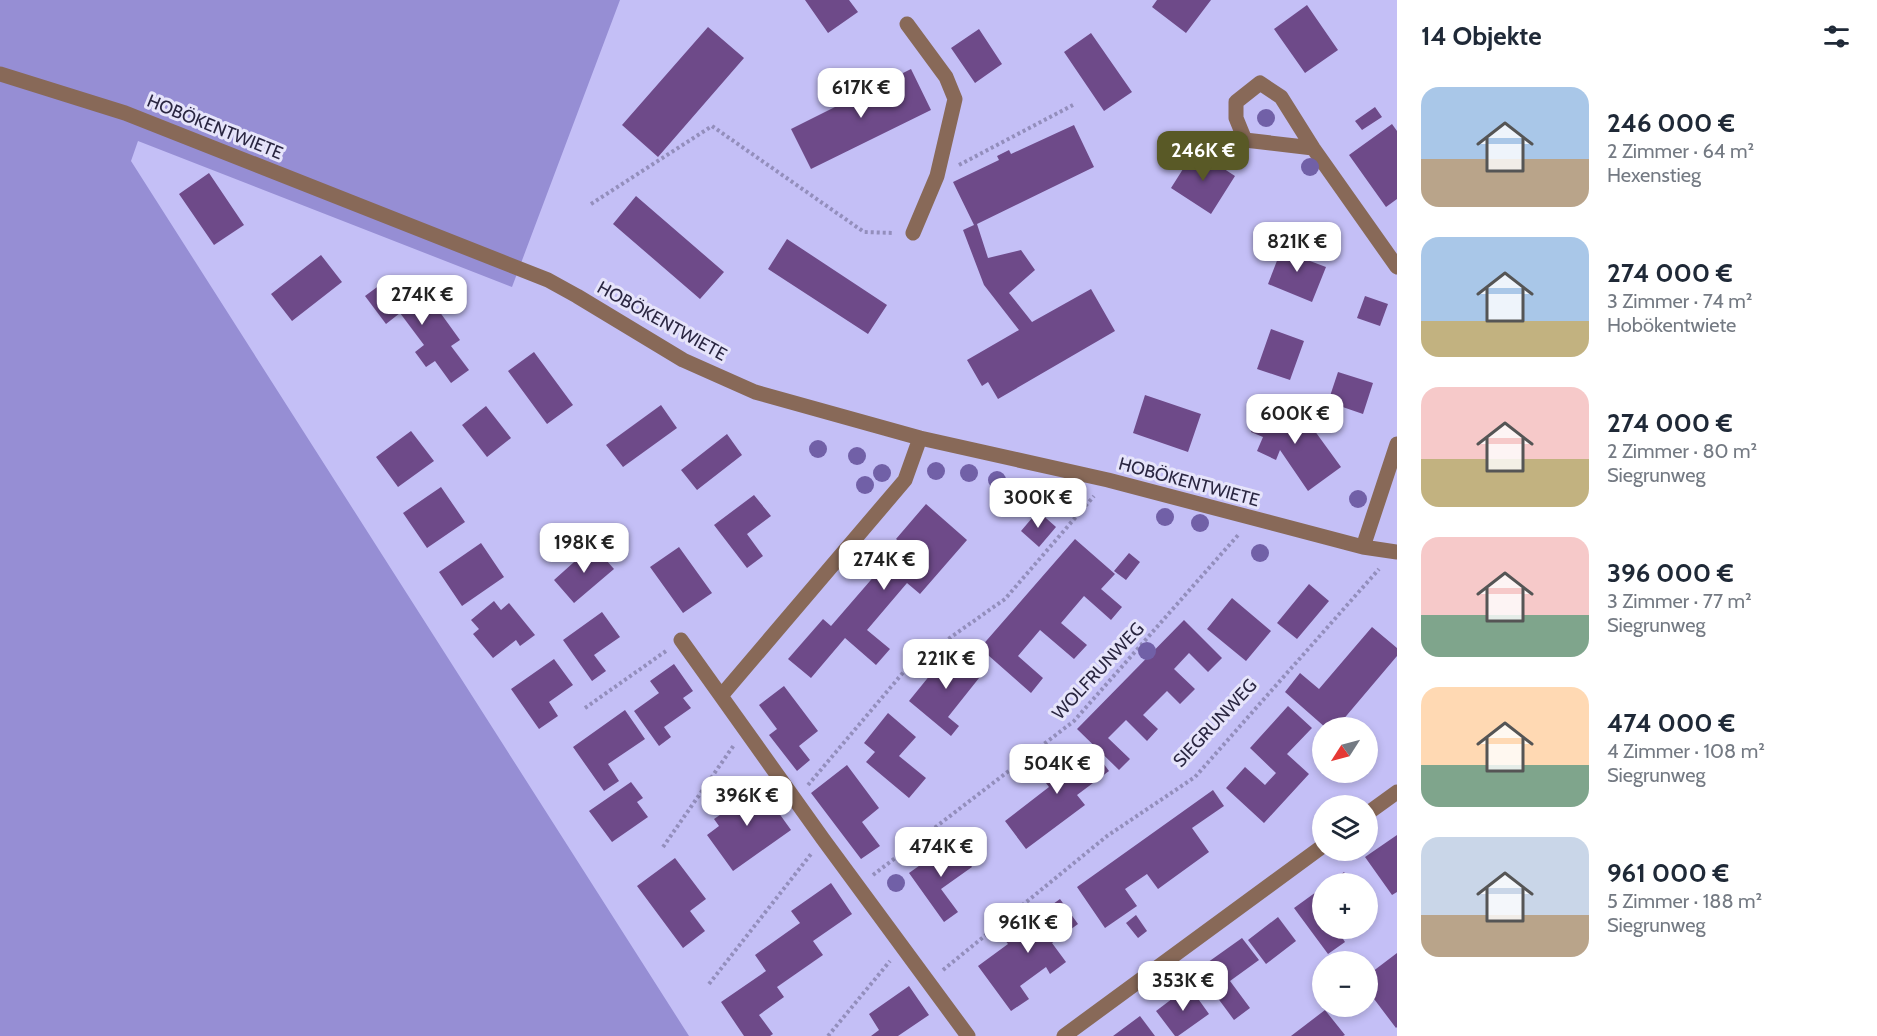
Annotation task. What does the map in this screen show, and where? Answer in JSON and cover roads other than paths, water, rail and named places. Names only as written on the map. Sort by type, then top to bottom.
[{"type":"street","points":[[907,24],[946,77],[955,99],[937,176],[913,233]]},
{"type":"street","name":"HOBÖKENTWIETE","points":[[0,74],[125,113],[548,280],[683,360],[755,392],[920,438],[1108,480],[1363,547],[1395,552]]},
{"type":"street","points":[[1313,148],[1245,140],[1236,118],[1236,102],[1260,83],[1281,97],[1313,148],[1397,267]]},
{"type":"street","points":[[721,696],[905,480],[920,438]]},
{"type":"street","points":[[1363,547],[1397,444]]},
{"type":"street","points":[[681,640],[823,839],[968,1036]]},
{"type":"street","points":[[1378,806],[1397,792]]},
{"type":"street","points":[[1064,1036],[1312,854]]}]
